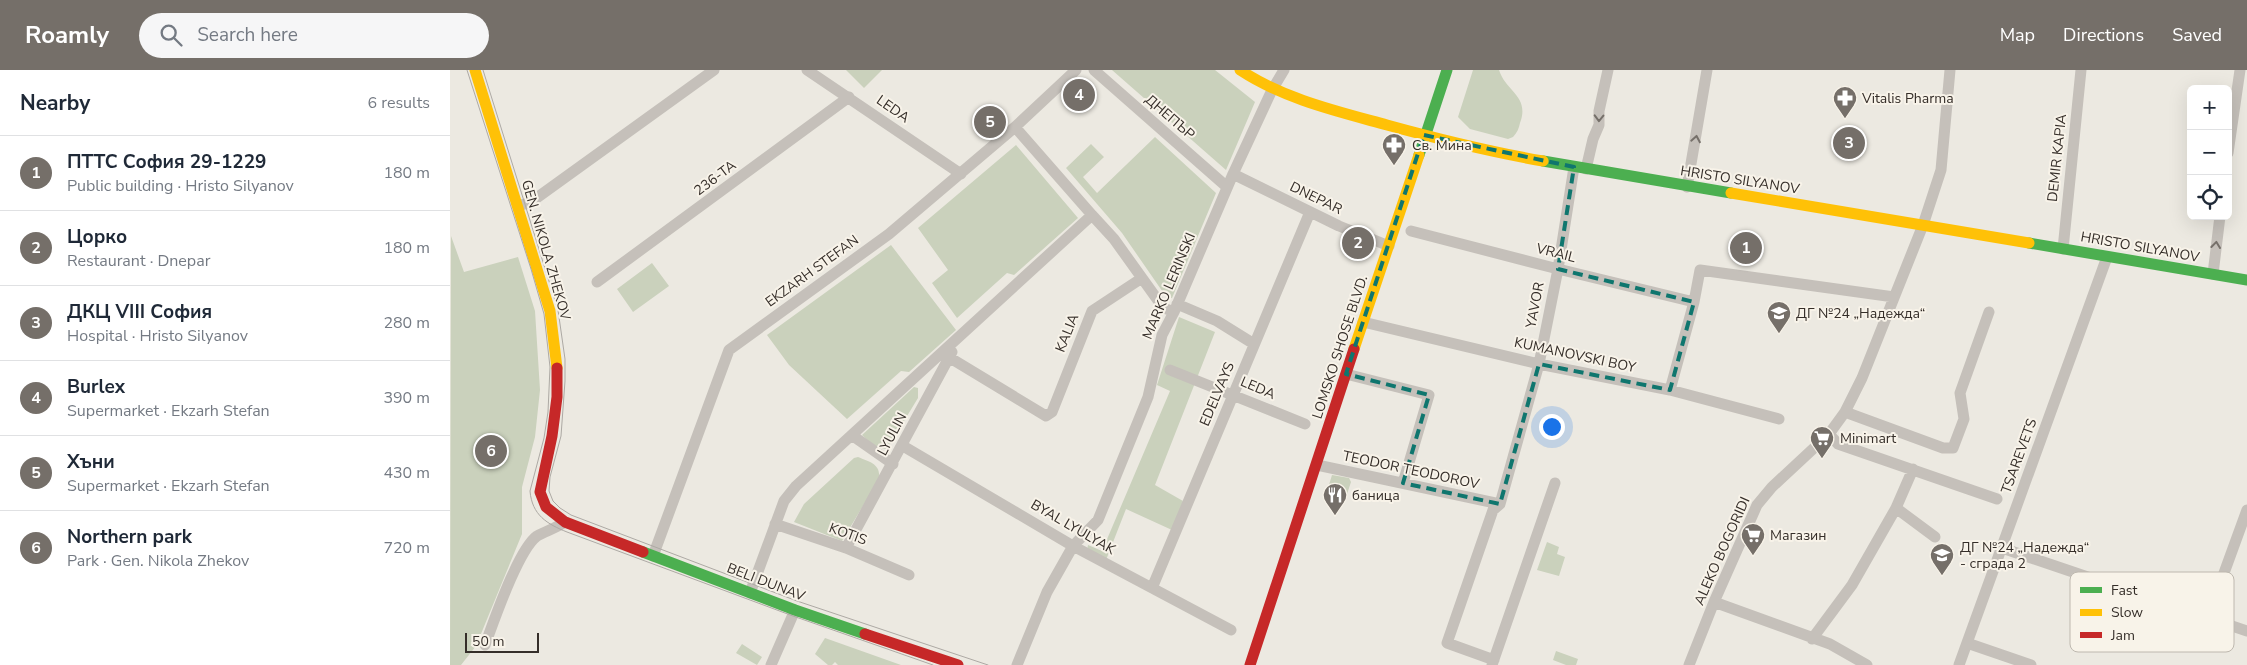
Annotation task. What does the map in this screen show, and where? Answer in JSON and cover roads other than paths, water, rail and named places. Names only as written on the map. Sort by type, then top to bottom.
[{"type":"street","name":"GEN. NIKOLA ZHEKOV","points":[[475,70],[546,293],[554,332],[557,359],[555,414],[540,492],[546,507],[565,522]]},
{"type":"street","points":[[518,206],[531,202],[714,70]]},
{"type":"street","name":"LEDA","points":[[807,70],[961,174]]},
{"type":"street","name":"EKZARH STEFAN","points":[[653,556],[729,350],[889,234],[1015,127],[1076,70]]},
{"type":"street","name":"ДНЕПЪР","points":[[1094,70],[1227,187]]},
{"type":"street","name":"HRISTO SILYANOV","points":[[1240,70],[1272,90],[1424,135],[1518,157],[2247,280]]},
{"type":"street","name":"MARKO LERINSKI","points":[[1017,665],[1047,592],[1073,546],[1098,520],[1148,397],[1162,335],[1232,174],[1272,90],[1284,70]]},
{"type":"street","name":"LOMSKO SHOSE BLVD.","points":[[1250,665],[1447,70]]},
{"type":"street","name":"YAVOR","points":[[1493,662],[1447,643],[1493,510],[1500,504],[1539,364],[1580,168],[1599,126],[1599,111],[1608,70]]},
{"type":"street","points":[[1687,187],[1707,70]]},
{"type":"street","name":"ALEKO BOGORIDI","points":[[1690,665],[1714,602],[1733,563],[1757,505],[1829,434],[1845,412],[1862,378],[1923,225],[1942,170],[1950,70]]},
{"type":"street","name":"DEMIR KAPIA","points":[[2062,249],[2082,70]]},
{"type":"street","points":[[2231,130],[2240,70]]},
{"type":"street","name":"236-ТА","points":[[598,282],[849,97]]},
{"type":"street","points":[[1015,127],[1114,239],[1164,308],[1175,308],[1217,321],[1254,344]]},
{"type":"street","name":"DNEPAR","points":[[1232,174],[1310,212],[1389,246]]},
{"type":"street","name":"EDELVAYS","points":[[1152,588],[1310,212]]},
{"type":"street","points":[[750,593],[784,501],[796,486],[945,354],[963,333],[1092,215]]},
{"type":"street","points":[[2212,274],[2219,220]]},
{"type":"street","name":"VRAIL","points":[[1412,231],[1694,302]]},
{"type":"street","name":"TSAREVETS","points":[[1959,665],[2107,257]]},
{"type":"street","points":[[1670,390],[1694,302],[1700,270],[1894,297]]},
{"type":"street","name":"KALIA","points":[[945,354],[1046,416],[1052,412],[1092,311],[1142,278]]},
{"type":"street","points":[[1845,412],[1943,448],[1953,448],[1964,419],[1960,393],[1989,312]]},
{"type":"street","name":"KUMANOVSKI BOY","points":[[1364,322],[1539,364],[1670,390],[1779,418]]},
{"type":"street","name":"LYULIN","points":[[846,548],[903,446],[945,354]]},
{"type":"street","name":"LEDA","points":[[1170,370],[1233,393],[1305,424]]},
{"type":"street","points":[[1346,374],[1429,395],[1404,483]]},
{"type":"street","points":[[1829,434],[1838,444],[1997,498]]},
{"type":"street","points":[[853,436],[893,464]]},
{"type":"street","name":"BYAL LYULYAK","points":[[903,446],[1073,546],[1231,630]]},
{"type":"street","name":"TEODOR TEODOROV","points":[[1317,465],[1500,504]]},
{"type":"street","points":[[1812,640],[1852,585],[1896,508],[1913,469]]},
{"type":"street","points":[[1493,662],[1555,483]]},
{"type":"street","points":[[1896,508],[1935,537]]},
{"type":"street","points":[[2224,572],[2247,510]]},
{"type":"street","points":[[485,645],[506,591],[528,545],[538,536],[565,522]]},
{"type":"street","name":"BELI DUNAV","points":[[565,522],[795,610],[958,665]]},
{"type":"street","name":"KOTIS","points":[[775,524],[846,548],[909,575]]},
{"type":"street","points":[[2002,548],[2074,572]]},
{"type":"street","points":[[1714,602],[1812,640],[1830,644],[1867,665]]},
{"type":"street","points":[[771,665],[795,610]]},
{"type":"street","points":[[2234,626],[2247,631]]},
{"type":"street","name":"LOMSKO SHOSE BLVD.","points":[[1255,665],[1261,634]]},
{"type":"street","points":[[1967,643],[2031,665]]},
{"type":"tram line","points":[[467,70],[544,314],[550,367],[548,412],[544,438],[530,491],[531,499],[537,512],[547,522],[567,532],[793,616],[933,665]]},
{"type":"tram line","points":[[483,70],[558,310],[565,359],[565,381],[561,436],[550,477],[549,491],[553,501],[571,515],[797,601],[988,665]]},
{"type":"place","name":"Burlex","points":[[1079,95]]},
{"type":"place","name":"Vitalis Pharma","points":[[1845,119]]},
{"type":"place","name":"Хъни","points":[[990,122]]},
{"type":"place","name":"ДКЦ VIII София","points":[[1849,143]]},
{"type":"place","name":"Св. Мина","points":[[1394,166]]},
{"type":"place","name":"Цорко","points":[[1358,243]]},
{"type":"place","name":"ПТТС София 29-1229","points":[[1746,248]]},
{"type":"place","name":"ДГ №24 „Надежда“","points":[[1779,334]]},
{"type":"place","name":"Northern park","points":[[491,451]]},
{"type":"place","name":"Minimart","points":[[1822,459]]},
{"type":"place","name":"баница","points":[[1335,516]]},
{"type":"place","name":"Магазин","points":[[1753,556]]},
{"type":"place","name":"ДГ №24 „Надежда“ - сграда 2","points":[[1942,576]]}]
